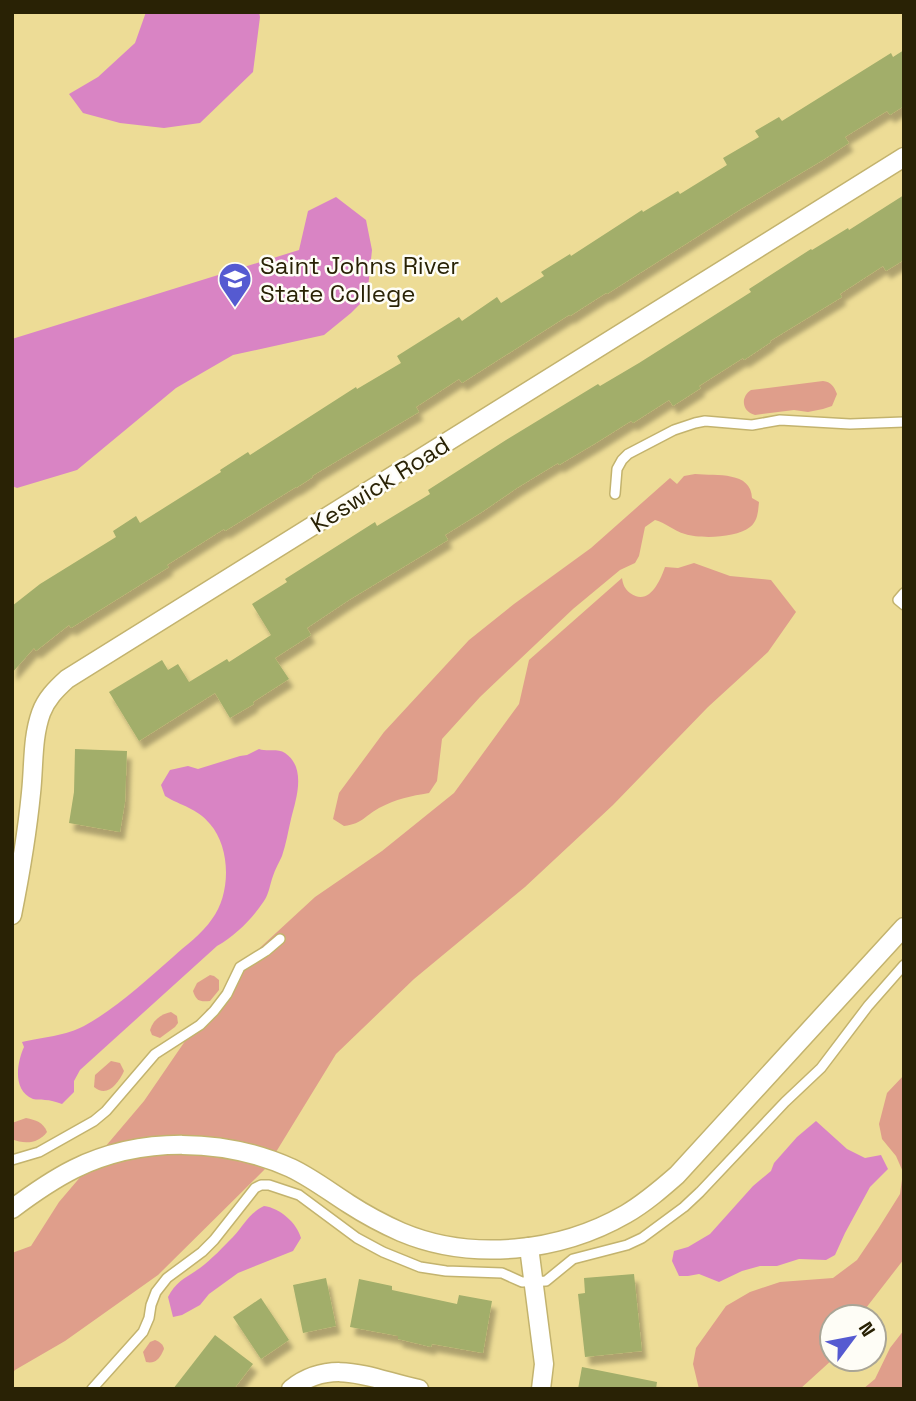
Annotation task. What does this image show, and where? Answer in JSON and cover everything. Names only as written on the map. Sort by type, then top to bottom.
[{"type":"street","name":"Keswick Road","points":[[12,915],[23,858],[36,727],[42,709],[53,692],[67,679],[904,157]]},
{"type":"street","points":[[12,1209],[48,1183],[106,1156],[168,1145],[200,1145],[231,1149],[292,1168],[375,1220],[435,1242],[466,1248],[498,1249],[529,1247],[568,1239],[626,1214],[653,1196],[677,1175],[904,927]]},
{"type":"street","points":[[529,1247],[544,1364],[541,1389]]},
{"type":"street","points":[[291,1389],[317,1374],[335,1371],[353,1372],[419,1389]]},
{"type":"lane","points":[[615,494],[617,469],[621,460],[674,430],[695,423],[705,421],[752,425],[780,420],[850,425],[904,422]]},
{"type":"lane","points":[[904,593],[898,600],[904,605]]},
{"type":"lane","points":[[12,1160],[39,1152],[94,1121],[106,1111],[155,1054],[200,1025],[214,1012],[227,994],[240,967],[266,951],[279,939]]},
{"type":"lane","points":[[92,1389],[143,1332],[156,1292],[167,1278],[202,1252],[255,1188],[261,1185],[280,1187],[299,1195],[357,1238],[420,1267],[502,1273],[522,1282],[546,1281],[573,1259],[627,1245],[642,1238],[701,1192],[785,1102],[821,1068],[904,965]]},
{"type":"shaded area","points":[[146,12],[259,12],[253,72],[200,123],[164,128],[120,123],[83,113],[69,94],[98,77],[135,43]]},
{"type":"shaded area","points":[[336,197],[366,220],[372,250],[367,297],[351,313],[324,335],[233,355],[176,388],[77,470],[17,488],[12,486],[12,339],[299,250],[308,211]]},
{"type":"shaded area","points":[[823,381],[832,385],[837,394],[832,406],[808,412],[794,410],[755,415],[745,408],[745,396],[751,390]]},
{"type":"shaded area","points":[[722,475],[746,483],[752,498],[759,502],[753,525],[744,531],[709,537],[685,534],[655,520],[645,527],[635,563],[620,570],[573,609],[480,697],[442,739],[437,781],[429,793],[391,802],[351,825],[344,826],[333,819],[339,793],[384,732],[469,640],[591,548],[670,478],[677,484],[684,476]]},
{"type":"shaded area","points":[[694,563],[730,576],[771,580],[796,612],[768,652],[708,707],[613,805],[525,887],[414,979],[336,1054],[276,1152],[233,1140],[191,1136],[148,1139],[105,1147],[144,1101],[207,1009],[222,997],[238,968],[315,897],[382,851],[454,793],[519,704],[529,660],[622,578],[628,591],[643,597],[653,590],[665,567],[678,568]]},
{"type":"shaded area","points":[[259,749],[285,753],[292,759],[298,775],[297,793],[285,847],[264,901],[243,926],[217,946],[80,1070],[74,1081],[74,1092],[62,1104],[33,1099],[26,1095],[18,1076],[24,1047],[22,1042],[77,1029],[107,1012],[199,934],[218,909],[223,897],[226,871],[222,845],[205,819],[165,796],[161,785],[170,770],[188,766],[198,769]]},
{"type":"shaded area","points":[[210,975],[219,980],[219,990],[210,1001],[199,1000],[193,991],[197,983]]},
{"type":"shaded area","points":[[171,1012],[177,1016],[178,1023],[175,1027],[160,1038],[152,1035],[150,1030],[155,1020]]},
{"type":"shaded area","points":[[111,1061],[120,1063],[124,1071],[112,1088],[99,1090],[94,1087],[95,1075]]},
{"type":"shaded area","points":[[904,1075],[904,1259],[870,1303],[818,1303],[818,1373],[800,1389],[699,1389],[693,1364],[696,1348],[726,1306],[750,1292],[780,1282],[833,1278],[857,1260],[878,1229],[900,1194],[903,1172],[896,1156],[882,1139],[879,1124],[887,1093]]},
{"type":"shaded area","points":[[26,1118],[39,1122],[47,1132],[40,1139],[31,1142],[12,1139],[12,1123]]},
{"type":"shaded area","points":[[816,1121],[847,1149],[865,1158],[881,1155],[888,1169],[870,1187],[835,1255],[826,1260],[799,1259],[777,1266],[760,1266],[719,1282],[699,1274],[679,1276],[672,1261],[674,1251],[688,1247],[710,1234],[753,1186],[771,1171],[774,1163],[797,1137]]},
{"type":"shaded area","points":[[167,1154],[217,1157],[265,1169],[158,1275],[65,1341],[12,1374],[12,1253],[31,1246],[59,1202],[82,1175],[108,1165]]},
{"type":"shaded area","points":[[264,1206],[282,1213],[296,1227],[301,1238],[293,1251],[238,1273],[209,1294],[200,1305],[173,1317],[168,1297],[174,1287],[209,1261],[250,1216]]},
{"type":"shaded area","points":[[904,1330],[904,1389],[863,1389],[878,1373],[888,1373],[890,1348]]},
{"type":"shaded area","points":[[155,1340],[161,1343],[164,1349],[157,1360],[146,1362],[143,1352],[150,1342]]},
{"type":"building","points":[[904,50],[904,106],[890,115],[887,111],[845,137],[849,143],[823,160],[462,383],[459,379],[416,407],[419,412],[225,531],[224,529],[71,628],[69,625],[36,651],[34,648],[12,673],[12,606],[40,584],[116,537],[113,531],[136,516],[140,523],[248,452],[250,455],[356,387],[357,389],[401,363],[397,356],[459,317],[462,321],[497,297],[501,303],[544,276],[541,272],[642,210],[643,212],[678,191],[680,194],[727,165],[723,158],[759,137],[755,131],[779,117],[782,121],[891,53],[893,57]]},
{"type":"building","points":[[904,195],[904,260],[886,271],[883,266],[840,294],[842,297],[699,386],[701,388],[673,406],[669,400],[517,488],[445,535],[448,540],[307,628],[311,635],[275,658],[289,679],[253,702],[254,704],[230,718],[215,693],[139,741],[109,692],[162,660],[168,670],[178,664],[189,682],[227,659],[229,662],[271,635],[252,604],[287,582],[285,579],[375,522],[377,526],[430,494],[428,490],[506,440],[598,384],[600,386],[639,363],[751,292],[749,289],[811,249],[848,228],[849,230]]},
{"type":"building","points":[[75,749],[127,751],[125,802],[120,832],[69,823],[74,792]]},
{"type":"building","points":[[634,1274],[642,1351],[585,1357],[578,1294],[585,1293],[584,1278]]},
{"type":"building","points":[[326,1278],[336,1326],[303,1333],[293,1285]]},
{"type":"building","points":[[359,1279],[392,1286],[392,1290],[457,1304],[459,1295],[492,1301],[483,1353],[432,1344],[431,1347],[398,1339],[398,1336],[350,1327]]},
{"type":"building","points":[[261,1298],[289,1340],[261,1359],[233,1317]]},
{"type":"building","points":[[215,1335],[253,1364],[234,1389],[173,1389]]},
{"type":"building","points":[[582,1367],[657,1382],[656,1389],[578,1389]]},
{"type":"place","name":"Saint Johns River State College","points":[[235,309]]}]
